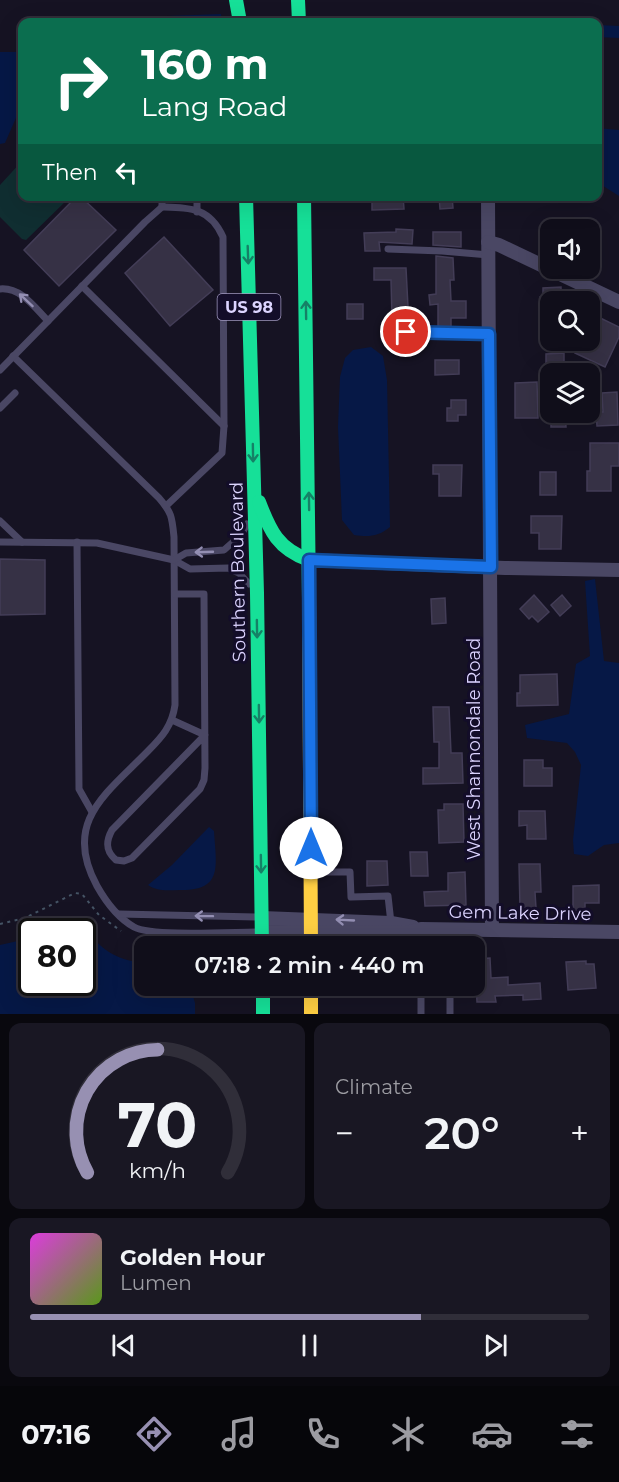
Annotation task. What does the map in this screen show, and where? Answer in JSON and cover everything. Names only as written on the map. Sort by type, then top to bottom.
[{"type":"highway","points":[[236,0],[240,18]]},
{"type":"highway","points":[[241,18],[243,0]]},
{"type":"highway","points":[[298,0],[299,18]]},
{"type":"highway","name":"Southern Boulevard","points":[[246,201],[255,507],[262,936]]},
{"type":"highway","name":"US 98","points":[[304,201],[309,560],[310,933]]},
{"type":"highway","points":[[254,489],[269,528],[281,545],[294,556],[309,560]]},
{"type":"highway","points":[[263,996],[263,1014]]},
{"type":"highway","points":[[311,996],[311,1014]]},
{"type":"street","name":"West Shannondale Road","points":[[488,201],[492,930]]},
{"type":"street","points":[[488,249],[499,245],[619,302]]},
{"type":"street","points":[[309,560],[619,570]]},
{"type":"street","name":"Gem Lake Drive","points":[[262,918],[310,933],[406,933],[421,929]]},
{"type":"street","name":"Gem Lake Drive","points":[[286,936],[391,923],[421,929],[619,932]]},
{"type":"lane","points":[[162,201],[162,207]]},
{"type":"lane","points":[[197,201],[197,212]]},
{"type":"lane","points":[[0,370],[162,207],[184,208],[205,214],[216,223],[223,237],[224,426],[222,453],[166,506]]},
{"type":"lane","points":[[388,249],[488,249]]},
{"type":"lane","points":[[82,286],[224,426]]},
{"type":"lane","points":[[0,289],[16,291],[48,321]]},
{"type":"lane","points":[[406,332],[489,334]]},
{"type":"lane","points":[[13,356],[170,510],[175,594],[175,705],[172,720],[166,732],[100,800],[88,817],[85,832],[86,857],[91,876],[109,906],[134,927],[149,931],[215,936]]},
{"type":"lane","points":[[0,408],[15,393]]},
{"type":"lane","points":[[174,560],[186,553],[215,551],[229,547],[241,535],[255,507]]},
{"type":"lane","points":[[0,521],[22,542]]},
{"type":"lane","points":[[0,542],[96,543],[174,560],[190,569],[228,568],[239,573],[256,593]]},
{"type":"lane","points":[[77,542],[79,789],[92,812]]},
{"type":"lane","points":[[175,594],[204,594],[206,768],[204,780],[200,789],[132,858],[124,861],[116,860],[107,849],[107,840],[112,830],[205,735]]},
{"type":"lane","points":[[172,720],[205,735]]},
{"type":"lane","points":[[311,872],[350,872],[351,897],[388,896],[391,923]]},
{"type":"lane","points":[[118,914],[262,918]]},
{"type":"lane","points":[[421,929],[421,936]]},
{"type":"lane","points":[[421,996],[421,1014]]},
{"type":"lane","points":[[450,996],[450,1014]]},
{"type":"path","points":[[0,924],[25,918],[75,893],[82,894],[99,915],[129,935]]},
{"type":"green space","points":[[18,165],[18,201],[66,201],[26,240],[22,239],[0,217],[0,185]]},
{"type":"water","points":[[221,14],[222,18],[114,18]]},
{"type":"water","points":[[0,52],[18,52],[18,113],[5,143],[0,144]]},
{"type":"water","points":[[602,128],[619,130],[619,196],[602,185]]},
{"type":"water","points":[[371,347],[383,356],[387,380],[390,527],[377,534],[364,536],[354,535],[342,520],[338,427],[340,377],[345,358],[353,350]]},
{"type":"water","points":[[595,579],[604,661],[619,663],[619,843],[604,845],[588,856],[574,854],[573,840],[581,765],[575,752],[567,743],[527,738],[525,725],[569,714],[576,664],[590,656],[585,581]]},
{"type":"water","points":[[209,827],[214,831],[216,855],[216,865],[211,881],[194,889],[163,890],[148,885],[172,865]]},
{"type":"water","points":[[18,941],[18,996],[96,996],[96,941],[116,956],[134,961],[134,996],[193,996],[195,1014],[0,1014],[0,945]]},
{"type":"building","points":[[72,201],[85,201],[116,230],[59,286],[24,250]]},
{"type":"building","points":[[372,201],[403,201],[404,209],[372,210]]},
{"type":"building","points":[[439,201],[452,201],[453,208],[440,209]]},
{"type":"building","points":[[396,229],[413,230],[412,244],[379,242],[380,251],[365,251],[364,233],[396,232]]},
{"type":"building","points":[[433,232],[461,232],[461,247],[433,245]]},
{"type":"building","points":[[164,237],[213,290],[170,326],[125,273]]},
{"type":"building","points":[[436,256],[453,258],[454,280],[450,280],[451,301],[466,301],[466,318],[451,318],[451,327],[438,327],[438,304],[430,305],[429,295],[436,294]]},
{"type":"building","points":[[374,268],[406,268],[408,307],[403,307],[403,318],[392,318],[391,280],[374,280]]},
{"type":"building","points":[[561,287],[561,291],[543,291],[543,288]]},
{"type":"building","points":[[347,304],[363,304],[363,319],[347,319]]},
{"type":"building","points":[[600,318],[619,327],[619,337],[605,367],[575,353],[576,351],[600,351]]},
{"type":"building","points":[[564,353],[564,363],[546,363],[546,354]]},
{"type":"building","points":[[435,360],[459,360],[459,374],[435,375]]},
{"type":"building","points":[[537,382],[538,418],[515,418],[515,383]]},
{"type":"building","points":[[617,392],[618,425],[597,426],[597,423],[600,423],[600,412],[603,412],[602,393]]},
{"type":"building","points":[[451,400],[466,400],[466,415],[458,415],[458,421],[447,421],[447,408],[451,408]]},
{"type":"building","points":[[551,423],[566,423],[566,427],[551,427]]},
{"type":"building","points":[[590,443],[619,443],[619,466],[611,466],[611,491],[587,491]]},
{"type":"building","points":[[433,465],[462,465],[461,496],[439,496],[439,474],[433,474]]},
{"type":"building","points":[[540,472],[556,472],[556,495],[540,495]]},
{"type":"building","points":[[531,516],[562,516],[561,549],[539,549],[539,533],[531,533]]},
{"type":"building","points":[[0,559],[45,560],[45,614],[0,615]]},
{"type":"building","points":[[534,595],[549,612],[538,622],[532,616],[529,619],[520,609]]},
{"type":"building","points":[[562,595],[571,606],[560,616],[551,605]]},
{"type":"building","points":[[445,598],[446,623],[432,624],[431,599]]},
{"type":"building","points":[[557,674],[558,705],[517,706],[520,675]]},
{"type":"building","points":[[433,707],[449,707],[451,753],[462,753],[463,783],[423,784],[423,768],[439,768],[439,742],[434,742]]},
{"type":"building","points":[[524,760],[543,760],[543,768],[552,768],[552,786],[524,786]]},
{"type":"building","points":[[444,804],[463,804],[464,842],[439,843],[438,810],[444,810]]},
{"type":"building","points":[[519,811],[545,811],[546,839],[527,839],[527,825],[519,826]]},
{"type":"building","points":[[410,852],[427,852],[428,876],[411,876]]},
{"type":"building","points":[[367,861],[387,861],[388,885],[367,886]]},
{"type":"building","points":[[519,864],[540,864],[541,892],[535,892],[536,908],[520,908]]},
{"type":"building","points":[[465,872],[466,905],[425,906],[424,892],[448,891],[448,873]]},
{"type":"building","points":[[599,885],[599,903],[585,903],[585,911],[573,911],[573,886]]},
{"type":"building","points":[[485,958],[490,958],[491,978],[508,977],[508,985],[540,983],[541,999],[523,1000],[523,995],[495,996],[496,1002],[477,1002],[477,996],[485,996]]},
{"type":"building","points":[[586,961],[586,964],[594,964],[596,988],[568,990],[566,962]]},
{"type":"waterway","points":[[602,31],[619,32]]},
{"type":"traffic: fast","points":[[236,0],[239,18]]},
{"type":"traffic: fast","points":[[298,0],[299,18]]},
{"type":"traffic: fast","points":[[246,201],[257,593],[262,936]]},
{"type":"traffic: fast","points":[[304,201],[309,598]]},
{"type":"traffic: fast","points":[[259,502],[276,538],[298,556],[309,560]]},
{"type":"traffic: fast","points":[[263,996],[263,1014]]},
{"type":"traffic: slow","points":[[309,598],[311,936]]},
{"type":"traffic: slow","points":[[311,996],[311,1014]]},
{"type":"route","points":[[311,848],[309,560],[491,567],[489,334],[406,332]]}]
